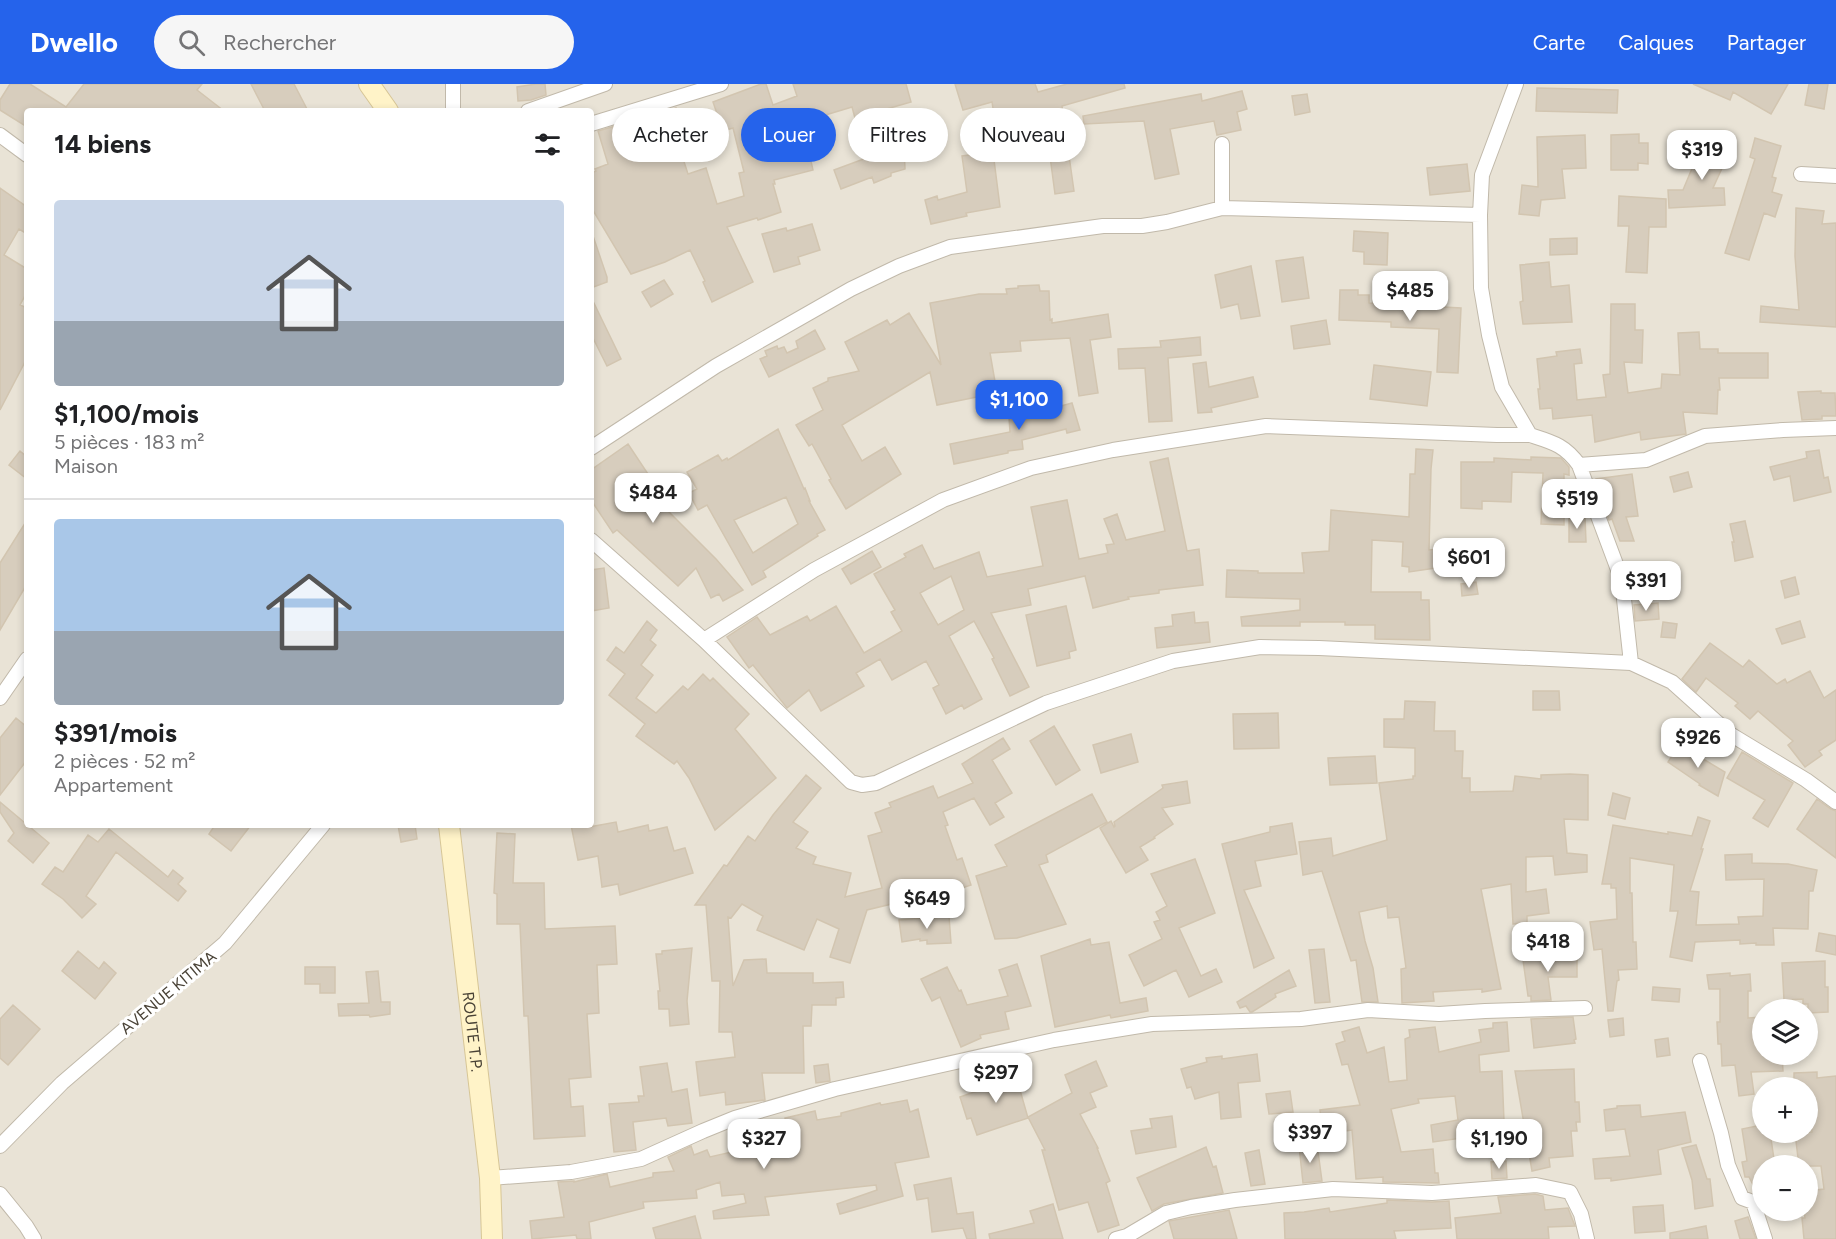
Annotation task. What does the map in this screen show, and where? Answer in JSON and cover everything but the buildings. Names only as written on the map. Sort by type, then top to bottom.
[{"type":"street","points":[[369,84],[386,108]]},
{"type":"street","points":[[453,84],[453,108]]},
{"type":"street","points":[[537,108],[605,84]]},
{"type":"street","points":[[594,123],[721,84]]},
{"type":"street","points":[[1516,84],[1482,175],[1481,288],[1489,335],[1502,387],[1530,435]]},
{"type":"street","points":[[0,135],[24,153]]},
{"type":"street","points":[[1221,208],[1222,144]]},
{"type":"street","points":[[0,153],[13,145]]},
{"type":"street","points":[[1801,174],[1836,176]]},
{"type":"street","points":[[594,445],[716,366],[851,289],[899,266],[950,247],[1103,226],[1142,226],[1221,208],[1480,215]]},
{"type":"street","points":[[704,640],[814,570],[943,500],[1031,468],[1113,450],[1266,426],[1530,435],[1556,443],[1571,454],[1579,465],[1620,575],[1631,663]]},
{"type":"street","points":[[1579,465],[1646,460],[1705,436],[1836,428]]},
{"type":"street","points":[[594,543],[704,640],[851,782],[862,785],[876,783],[1046,703],[1173,661],[1260,647],[1631,663],[1672,682],[1730,734],[1806,780],[1836,802]]},
{"type":"street","points":[[0,698],[24,663]]},
{"type":"street","name":"AVENUE KITIMA","points":[[0,1146],[62,1083],[225,943],[321,828]]},
{"type":"street","name":"ROUTE T.P.","points":[[449,828],[490,1178],[492,1239]]},
{"type":"street","points":[[490,1178],[571,1172],[641,1159],[735,1118],[835,1089],[1054,1040],[1141,1026],[1301,1019],[1368,1010],[1439,1014],[1585,1008]]},
{"type":"street","points":[[1700,1061],[1728,1165],[1742,1198],[1753,1202],[1765,1239]]},
{"type":"street","points":[[1116,1239],[1127,1236],[1167,1213],[1235,1200],[1333,1189],[1432,1193],[1536,1185],[1570,1192],[1581,1214],[1587,1239]]},
{"type":"street","points":[[0,1194],[34,1239]]},
{"type":"shaded area","points":[[0,84],[1836,84],[1836,1239],[0,1239]]}]
